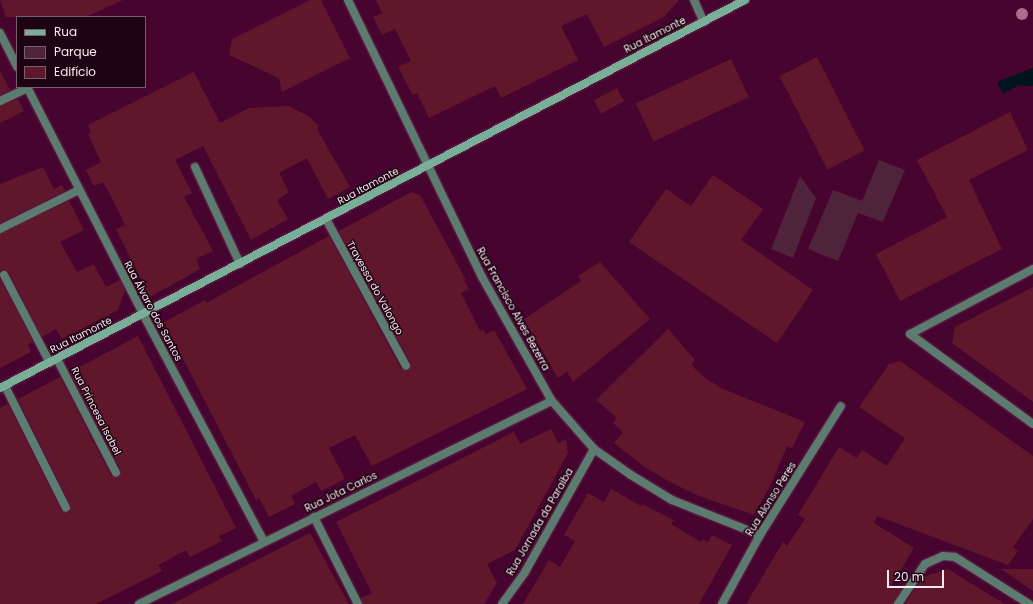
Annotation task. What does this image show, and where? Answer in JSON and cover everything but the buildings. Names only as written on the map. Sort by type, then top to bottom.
[{"type":"street","name":"Rua Francisco Alves Bezerra","points":[[348,0],[482,277],[552,400],[594,449],[672,500],[760,534]]},
{"type":"street","points":[[694,0],[704,22]]},
{"type":"street","name":"Rua Itamonte","points":[[2,387],[745,0]]},
{"type":"street","points":[[0,33],[16,65]]},
{"type":"street","points":[[0,101],[25,88]]},
{"type":"street","name":"Rua Álvaro dos Santos","points":[[28,88],[143,314],[264,542]]},
{"type":"street","points":[[195,167],[240,264]]},
{"type":"street","points":[[0,229],[79,190]]},
{"type":"street","name":"Travessa do Valongo","points":[[326,219],[406,366]]},
{"type":"street","points":[[1033,269],[910,334],[1033,424]]},
{"type":"street","name":"Rua Princesa Isabel","points":[[4,275],[116,473]]},
{"type":"street","points":[[2,387],[66,508]]},
{"type":"street","name":"Rua Jota Carlos","points":[[139,604],[552,400]]},
{"type":"street","name":"Rua Alonso Peres","points":[[722,604],[760,534],[841,406]]},
{"type":"street","name":"Rua Jornada da Paraiba","points":[[502,604],[525,572],[594,449]]},
{"type":"street","points":[[314,517],[358,604]]},
{"type":"street","points":[[898,604],[925,564],[943,556],[954,557],[1029,604]]},
{"type":"green space","points":[[879,160],[905,170],[883,222],[858,213],[838,261],[808,249],[833,190],[862,201]]},
{"type":"green space","points":[[800,176],[816,198],[793,258],[771,249]]},
{"type":"water","points":[[1033,68],[1033,86],[1019,85],[1003,94],[997,82]]}]
